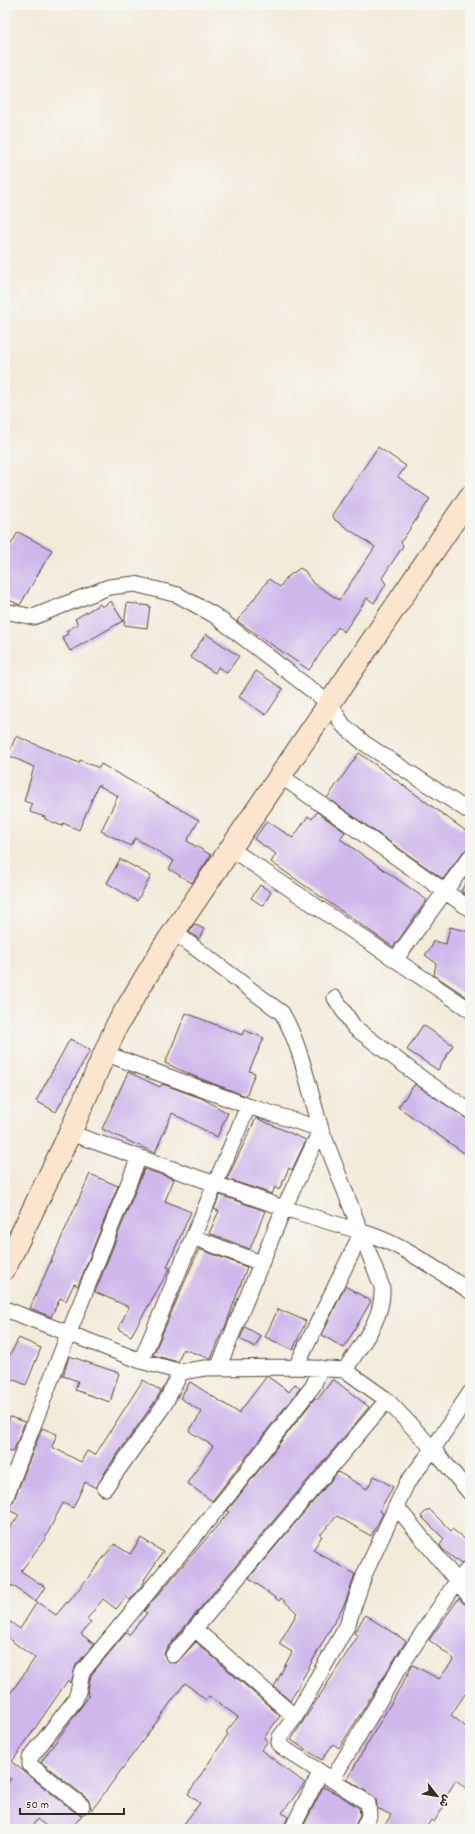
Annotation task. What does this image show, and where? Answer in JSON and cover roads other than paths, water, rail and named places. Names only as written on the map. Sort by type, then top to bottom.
[{"type":"main road","points":[[5,1268],[70,1133],[117,1025],[174,932],[470,498]]},
{"type":"street","points":[[5,611],[33,617],[108,587],[135,584],[178,595],[214,615],[330,704],[343,725],[364,743],[470,812]]},
{"type":"street","points":[[281,776],[470,909]]},
{"type":"street","points":[[231,849],[470,1010]]},
{"type":"street","points":[[395,960],[470,857]]},
{"type":"street","points":[[174,932],[282,1013],[290,1025],[321,1129],[382,1287],[383,1301],[380,1312],[345,1370]]},
{"type":"street","points":[[336,998],[354,1027],[424,1080],[470,1111]]},
{"type":"street","points":[[104,1053],[248,1106],[321,1129]]},
{"type":"street","points":[[141,1361],[248,1106]]},
{"type":"street","points":[[218,1368],[284,1208],[321,1129]]},
{"type":"street","points":[[70,1133],[284,1208],[375,1236],[397,1247],[470,1291]]},
{"type":"street","points":[[5,1499],[68,1335],[139,1158]]},
{"type":"street","points":[[296,1367],[362,1232]]},
{"type":"street","points":[[193,1237],[261,1263]]},
{"type":"street","points":[[5,1309],[68,1335],[141,1361],[181,1372],[218,1368],[296,1367],[345,1370],[387,1400],[433,1449],[470,1493]]},
{"type":"street","points":[[82,1806],[30,1765],[30,1758],[75,1700],[80,1691],[80,1678],[83,1671],[227,1497],[313,1386],[321,1368]]},
{"type":"street","points":[[105,1488],[164,1405],[181,1372]]},
{"type":"street","points":[[363,1829],[369,1816],[368,1803],[282,1747],[279,1743],[280,1737],[295,1717],[347,1626],[365,1573],[407,1483],[433,1449],[470,1393]]},
{"type":"street","points":[[173,1655],[387,1400]]},
{"type":"street","points":[[396,1506],[470,1597]]},
{"type":"street","points":[[292,1829],[457,1581],[470,1567]]},
{"type":"street","points":[[195,1629],[295,1717]]}]
